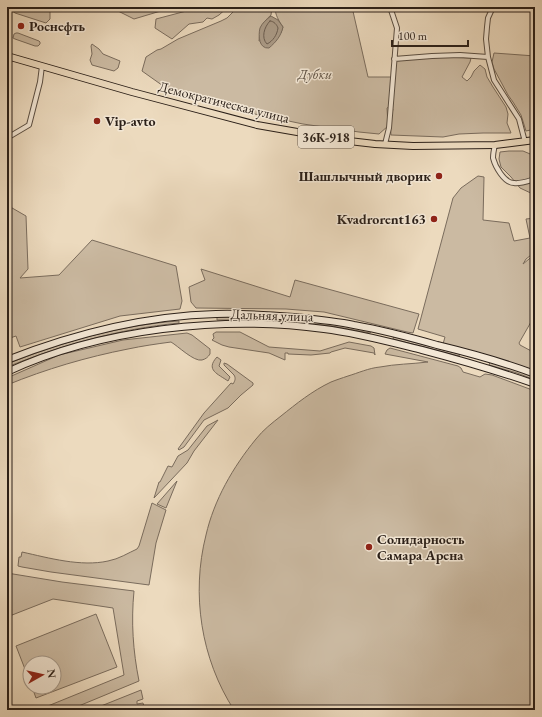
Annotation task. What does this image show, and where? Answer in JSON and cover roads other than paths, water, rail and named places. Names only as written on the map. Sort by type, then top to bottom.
[{"type":"main road","name":"Демократическая улица","points":[[7,56],[132,92],[257,125],[349,141],[412,146],[495,145],[535,140]]},
{"type":"main road","name":"Дальняя улица","points":[[7,360],[36,349],[104,329],[164,318],[244,313],[313,319],[384,331],[478,356],[535,374]]},
{"type":"main road","points":[[199,315],[200,326]]},
{"type":"main road","points":[[274,325],[275,315]]},
{"type":"main road","name":"Дальняя улица","points":[[7,372],[59,351],[108,338],[166,329],[225,324],[274,325],[324,329],[382,340],[475,365],[535,384]]},
{"type":"main road","points":[[382,340],[384,331]]},
{"type":"main road","points":[[475,365],[478,356]]},
{"type":"street","points":[[385,144],[389,128],[398,28],[390,7]]},
{"type":"street","points":[[493,7],[488,18],[487,26],[486,39],[488,57],[494,80],[520,119],[525,142]]},
{"type":"street","points":[[394,60],[460,55],[488,57]]},
{"type":"street","points":[[7,138],[29,125],[40,82],[42,66]]},
{"type":"street","points":[[495,145],[493,157],[499,172],[507,181],[512,184],[522,183],[535,178]]},
{"type":"water","points":[[271,16],[278,20],[283,27],[276,41],[269,48],[266,48],[261,44],[259,31],[262,24]]},
{"type":"place","name":"Роснефть","points":[[21,26]]},
{"type":"place","name":"Vip-avto","points":[[97,121]]},
{"type":"place","name":"Шашлычный дворик","points":[[439,176]]},
{"type":"place","name":"Kvadrorent163","points":[[434,219]]},
{"type":"place","name":"Солидарность Самара Арена","points":[[369,547]]},
{"type":"park label","name":"Дубки","points":[[315,74]]}]
